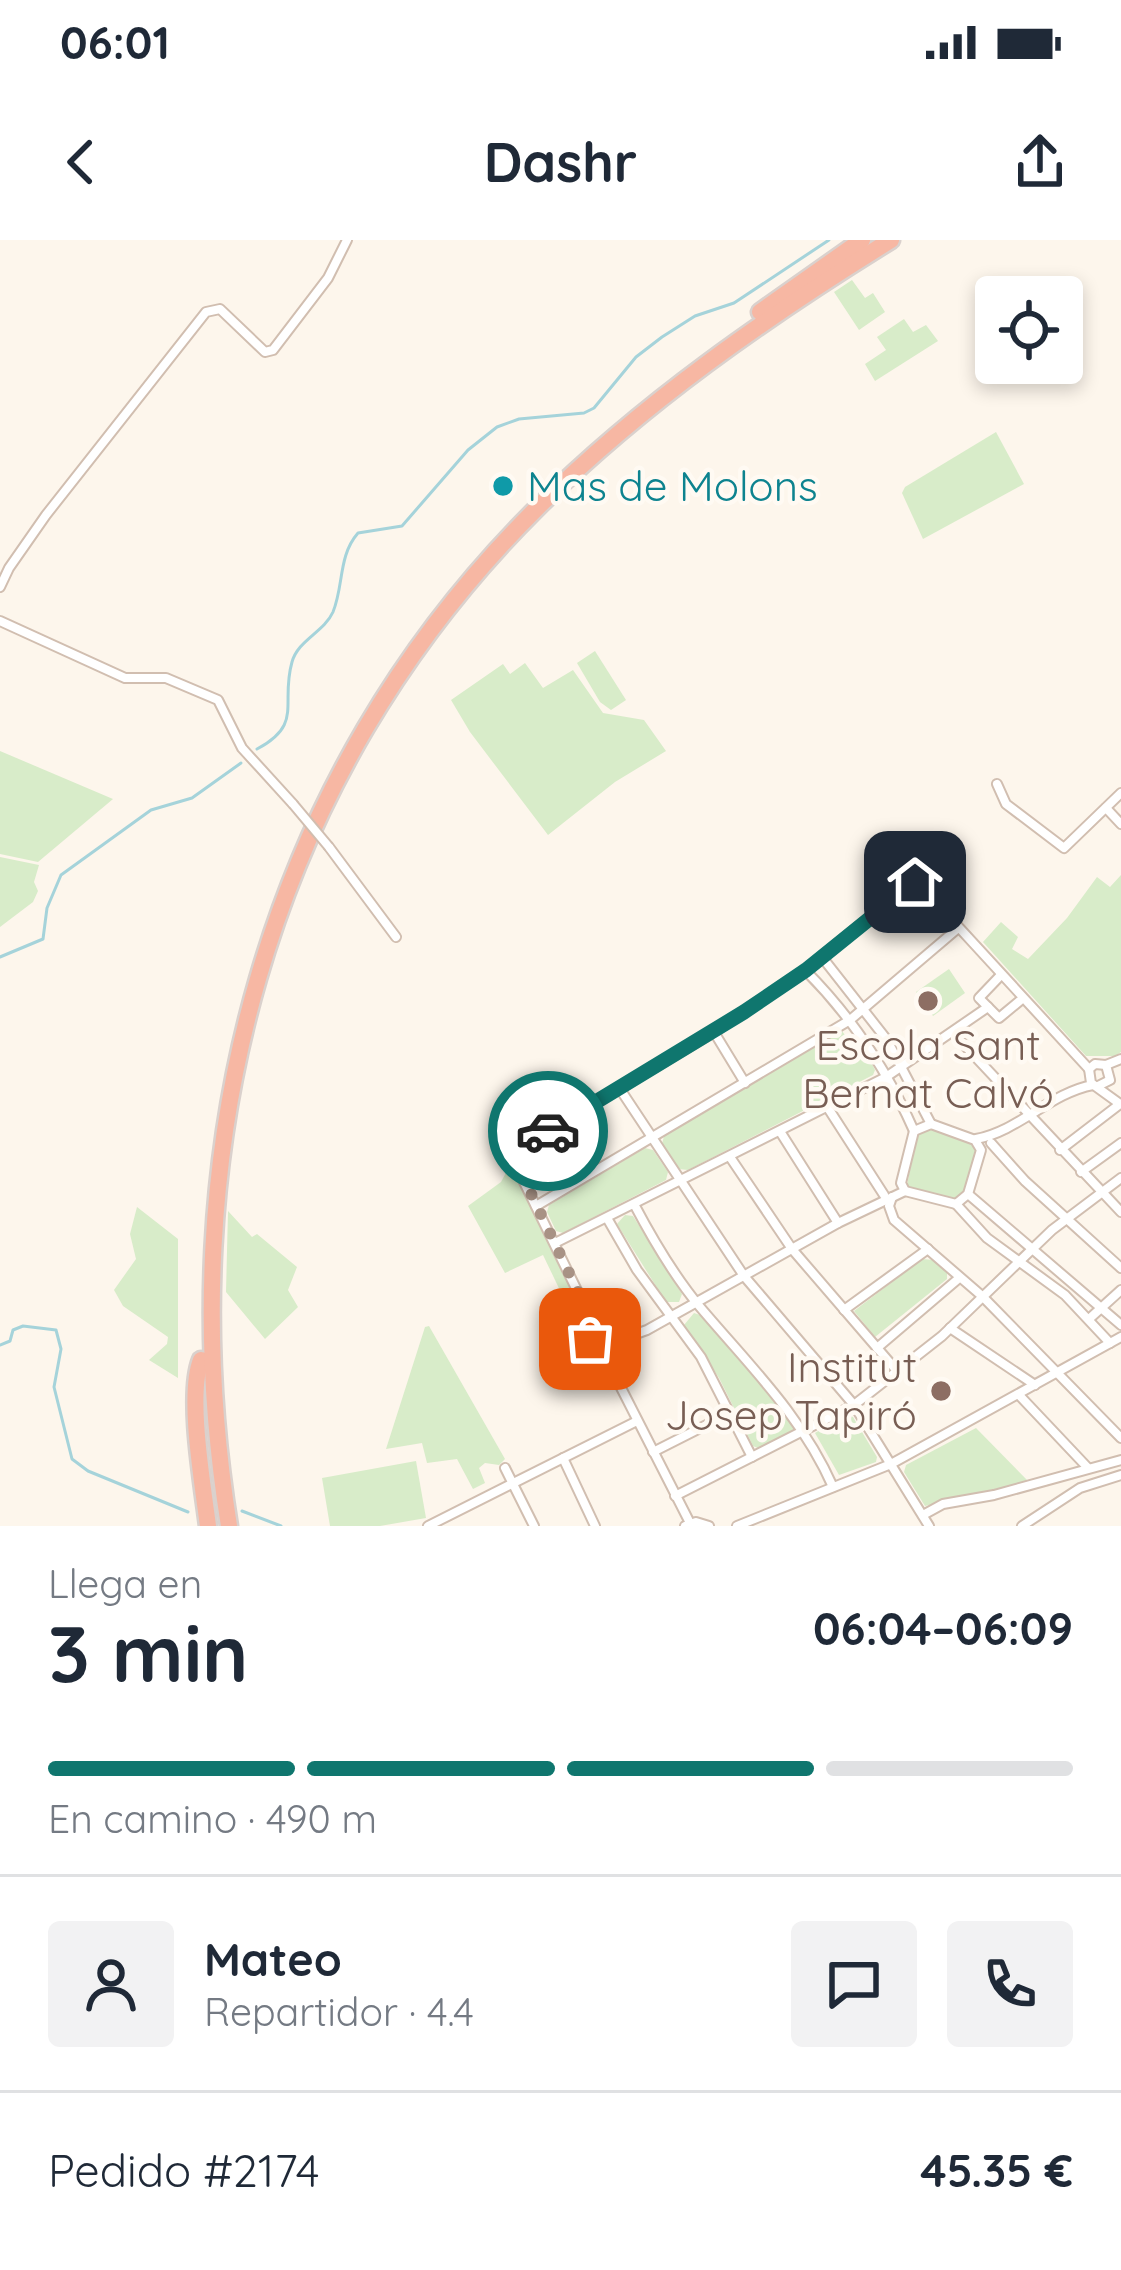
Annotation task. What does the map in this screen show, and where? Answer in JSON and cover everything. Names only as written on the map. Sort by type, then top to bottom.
[{"type":"highway","points":[[219,1526],[201,1360],[199,1280],[207,1167],[231,1032],[302,827],[407,646],[513,517],[623,415],[866,240]]},
{"type":"highway","points":[[234,1526],[209,1279],[226,1108],[258,975],[311,833],[383,702],[453,603],[551,495],[672,390],[820,284],[895,240]]},
{"type":"highway","points":[[201,1360],[195,1373],[208,1526]]},
{"type":"street","points":[[0,587],[46,515],[206,312],[220,309],[265,352],[273,350],[328,278],[347,240]]},
{"type":"street","points":[[0,621],[124,678],[166,678],[218,700],[234,738],[329,848],[396,937]]},
{"type":"street","points":[[997,784],[1006,804],[1064,848],[1121,794]]},
{"type":"street","points":[[1106,808],[1121,824]]},
{"type":"street","points":[[594,1336],[592,1321],[513,1156],[520,1147],[714,1032],[806,970],[909,884],[921,887],[1088,1072],[1095,1086],[1120,1104],[1060,1150]]},
{"type":"street","points":[[536,1206],[849,1021],[957,928]]},
{"type":"street","points":[[822,957],[866,1008],[903,1066],[931,1124],[975,1140],[993,1139]]},
{"type":"street","points":[[620,1340],[671,1318],[903,1187],[914,1132],[886,1077],[849,1021],[806,970]]},
{"type":"street","points":[[1000,976],[979,998],[999,1018],[1022,999]]},
{"type":"street","points":[[555,1243],[886,1077],[988,1007]]},
{"type":"street","points":[[714,1032],[745,1083]]},
{"type":"street","points":[[952,1033],[1121,1212]]},
{"type":"street","points":[[956,1204],[968,1194],[981,1150],[993,1139],[1075,1089],[1107,1084],[1110,1071],[1121,1060]]},
{"type":"street","points":[[1075,1089],[1095,1064],[1110,1071],[1121,1090]]},
{"type":"street","points":[[620,1089],[744,1276],[854,1405],[929,1526]]},
{"type":"street","points":[[828,1108],[888,1196],[890,1214],[982,1296],[1121,1438]]},
{"type":"street","points":[[914,1132],[931,1124]]},
{"type":"street","points":[[780,1132],[838,1223]]},
{"type":"street","points":[[993,1139],[1066,1219],[1121,1268]]},
{"type":"street","points":[[975,1140],[981,1150]]},
{"type":"street","points":[[1082,1172],[1121,1143]]},
{"type":"street","points":[[730,1157],[792,1249],[897,1371]]},
{"type":"street","points":[[675,1496],[854,1405],[950,1328],[1031,1247],[1121,1178]]},
{"type":"street","points":[[903,1187],[956,1204],[987,1238],[1089,1319],[1110,1343]]},
{"type":"street","points":[[968,1194],[1121,1325]]},
{"type":"street","points":[[634,1204],[697,1303],[805,1430],[833,1487]]},
{"type":"street","points":[[607,1218],[701,1357],[752,1457]]},
{"type":"street","points":[[844,1310],[928,1250]]},
{"type":"street","points":[[877,1348],[958,1279]]},
{"type":"street","points":[[1089,1319],[1121,1290]]},
{"type":"street","points":[[592,1321],[620,1340],[625,1353]]},
{"type":"street","points":[[950,1328],[1036,1386]]},
{"type":"street","points":[[606,1333],[594,1336],[584,1350],[586,1363],[598,1373],[620,1366],[625,1353],[647,1330]]},
{"type":"street","points":[[737,1526],[891,1464],[1059,1375],[1121,1336]]},
{"type":"street","points":[[613,1372],[687,1525],[709,1526]]},
{"type":"street","points":[[1019,1395],[1089,1469]]},
{"type":"street","points":[[652,1452],[730,1413]]},
{"type":"street","points":[[428,1526],[637,1421]]},
{"type":"street","points":[[562,1458],[595,1526]]},
{"type":"street","points":[[922,1515],[943,1504],[976,1500],[1121,1460]]},
{"type":"street","points":[[505,1468],[533,1526]]},
{"type":"street","points":[[1022,1526],[1064,1496],[1121,1475]]},
{"type":"street","points":[[1057,1478],[1064,1496]]},
{"type":"green space","points":[[852,280],[865,298],[873,293],[885,312],[859,330],[834,292]]},
{"type":"green space","points":[[904,319],[913,332],[926,325],[938,341],[875,381],[865,364],[886,350],[877,337]]},
{"type":"green space","points":[[996,432],[1024,484],[923,539],[902,493],[905,487]]},
{"type":"green space","points":[[595,651],[626,700],[611,710],[600,702],[577,663]]},
{"type":"green space","points":[[525,663],[543,688],[573,670],[603,713],[644,720],[666,751],[615,782],[548,835],[451,700],[503,664],[510,674]]},
{"type":"green space","points":[[0,751],[113,799],[38,862],[0,854]]},
{"type":"green space","points":[[0,857],[39,865],[33,902],[0,927]]},
{"type":"green space","points":[[1121,875],[1121,1052],[1086,1056],[983,942],[1001,922],[1018,937],[1012,949],[1028,959],[1097,877],[1110,887]]},
{"type":"green space","points":[[949,969],[965,993],[933,1016],[916,992]]},
{"type":"green space","points":[[842,1031],[862,1058],[870,1060],[873,1075],[688,1170],[679,1169],[662,1144],[664,1136]]},
{"type":"green space","points":[[931,1129],[968,1140],[975,1147],[969,1183],[957,1199],[907,1186],[915,1139],[920,1131]]},
{"type":"green space","points":[[645,1148],[653,1150],[668,1172],[666,1180],[563,1233],[556,1231],[547,1212],[549,1205]]},
{"type":"green space","points":[[511,1163],[592,1328],[581,1348],[583,1367],[568,1374],[580,1332],[543,1255],[505,1273],[468,1206],[501,1182]]},
{"type":"green space","points":[[137,1207],[178,1239],[178,1378],[149,1360],[167,1344],[168,1337],[123,1306],[114,1290],[136,1259],[130,1234]]},
{"type":"green space","points":[[228,1211],[252,1237],[257,1234],[297,1267],[288,1290],[298,1307],[265,1339],[226,1292]]},
{"type":"green space","points":[[625,1215],[633,1216],[682,1294],[679,1302],[666,1302],[617,1224]]},
{"type":"green space","points":[[922,1259],[934,1260],[947,1272],[947,1279],[875,1337],[854,1311]]},
{"type":"green space","points":[[694,1313],[794,1423],[794,1430],[758,1448],[753,1446],[719,1378],[684,1325]]},
{"type":"green space","points":[[429,1326],[505,1459],[499,1465],[485,1463],[479,1468],[485,1483],[473,1489],[457,1459],[427,1463],[422,1443],[386,1449]]},
{"type":"green space","points":[[846,1414],[853,1417],[877,1457],[876,1462],[839,1475],[815,1433]]},
{"type":"green space","points":[[976,1428],[1028,1481],[925,1506],[904,1472],[906,1465]]},
{"type":"green space","points":[[416,1461],[426,1518],[380,1526],[330,1526],[322,1478]]},
{"type":"waterway","points":[[257,749],[272,740],[286,722],[292,662],[333,612],[347,551],[358,533],[402,526],[468,450],[497,427],[519,419],[594,408],[636,357],[662,337],[695,316],[734,303],[829,240]]},
{"type":"waterway","points":[[0,957],[43,939],[47,908],[61,875],[151,810],[192,798],[241,763]]},
{"type":"waterway","points":[[0,1345],[23,1326],[56,1330],[61,1349],[54,1387],[72,1459],[88,1471],[188,1512]]},
{"type":"waterway","points":[[242,1511],[281,1526]]},
{"type":"way so far","points":[[548,1131],[513,1156],[592,1321],[606,1333],[590,1339]]},
{"type":"place","name":"Mas de Molons","points":[[503,486]]},
{"type":"place","name":"Escola Sant Bernat Calvó","points":[[928,1001]]},
{"type":"place","name":"Institut Josep Tapiró","points":[[941,1391]]},
{"type":"route","points":[[548,1131],[714,1032],[806,970],[915,882]]}]
